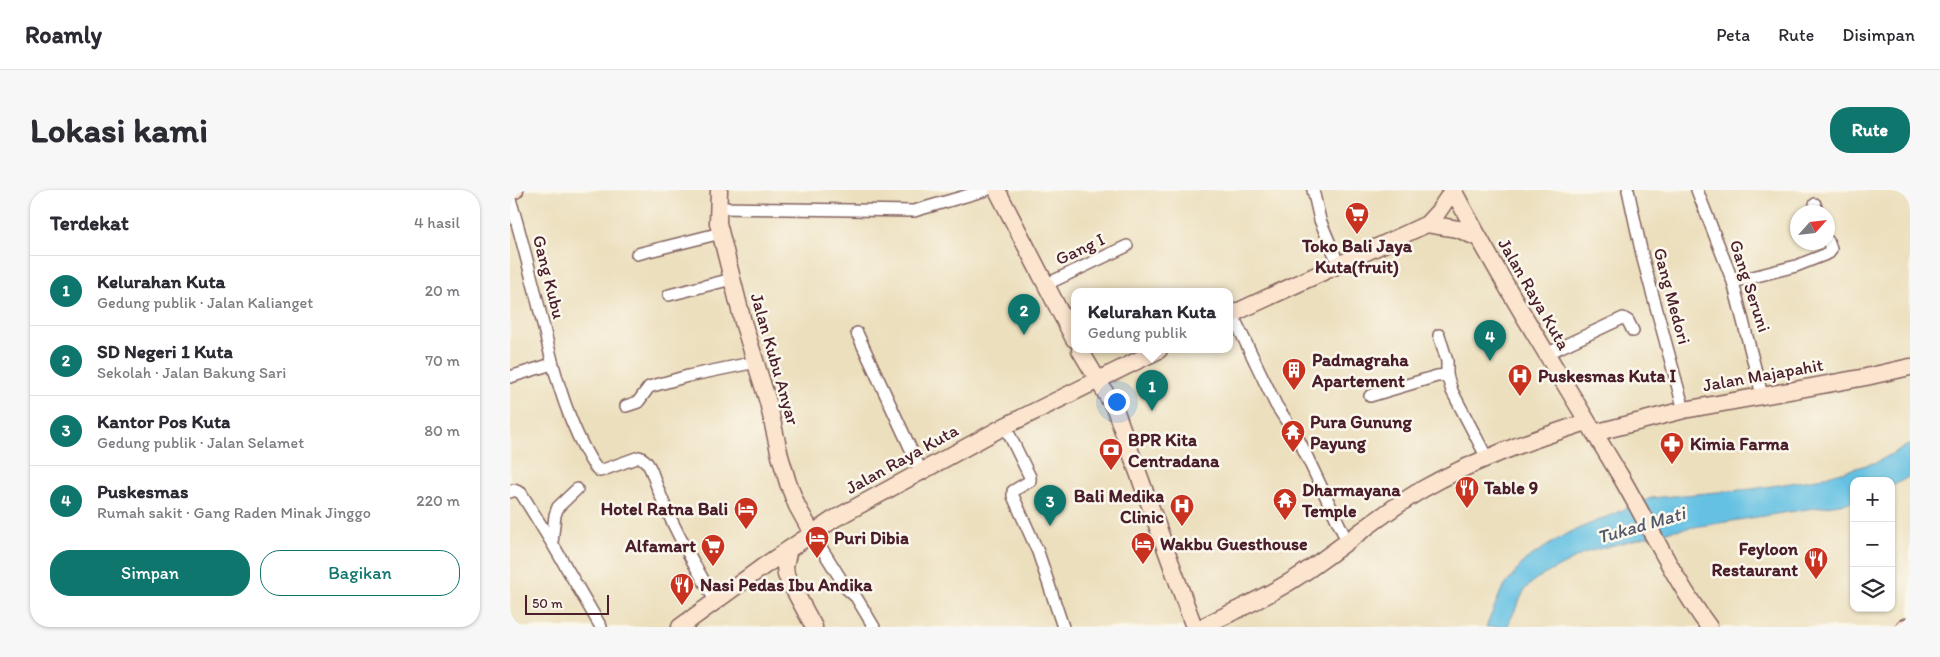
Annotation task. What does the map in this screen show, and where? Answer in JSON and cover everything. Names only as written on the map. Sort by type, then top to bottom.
[{"type":"main road","points":[[510,191],[515,190]]},
{"type":"main road","name":"Jalan Kubu Anyar","points":[[719,190],[718,223],[743,322],[768,402],[786,476],[797,506],[812,533]]},
{"type":"main road","points":[[997,190],[1071,333]]},
{"type":"main road","name":"Jalan Raya Kuta","points":[[1233,313],[1338,263],[1427,224],[1453,190],[1478,238],[1709,627]]},
{"type":"main road","name":"Jalan Raya Kuta","points":[[1427,224],[1458,230],[1478,238]]},
{"type":"main road","points":[[1082,353],[1115,409],[1125,432],[1194,627]]},
{"type":"main road","name":"Jalan Raya Kuta","points":[[680,627],[788,549],[834,519],[1005,426],[1153,353]]},
{"type":"main road","name":"Jalan Majapahit","points":[[1202,627],[1285,585],[1381,515],[1424,488],[1487,458],[1591,428],[1866,377],[1910,367]]},
{"type":"main road","points":[[788,549],[784,566],[786,576],[814,627]]},
{"type":"main road","points":[[764,566],[778,569],[786,576]]},
{"type":"main road","points":[[1905,627],[1910,626]]},
{"type":"street","points":[[718,208],[914,211],[986,190]]},
{"type":"street","points":[[1313,190],[1320,220],[1338,263]]},
{"type":"street","name":"Gang Medori","points":[[1630,190],[1643,259],[1684,410]]},
{"type":"street","name":"Gang Seruni","points":[[1697,190],[1733,282],[1762,395]]},
{"type":"street","name":"Gang Kubu","points":[[510,199],[525,251],[552,364],[568,415],[594,466],[597,469],[603,470],[639,456],[647,462],[667,510],[716,602]]},
{"type":"street","points":[[637,254],[720,233]]},
{"type":"street","name":"Gang I","points":[[1047,284],[1127,246]]},
{"type":"street","points":[[1733,282],[1796,266],[1829,253],[1830,250]]},
{"type":"street","points":[[669,295],[732,279]]},
{"type":"street","points":[[1233,318],[1276,405],[1299,440],[1347,541]]},
{"type":"street","points":[[1546,354],[1623,318],[1628,321],[1633,331]]},
{"type":"street","points":[[857,333],[921,471]]},
{"type":"street","points":[[1439,335],[1448,361],[1447,375],[1452,392],[1487,458]]},
{"type":"street","points":[[626,406],[638,402],[649,386],[756,362]]},
{"type":"street","points":[[510,377],[552,364]]},
{"type":"street","points":[[1370,396],[1437,376],[1447,375]]},
{"type":"street","points":[[1005,426],[1030,477],[1030,481],[1027,484],[1013,491],[1014,496],[1038,552],[1063,627]]},
{"type":"street","points":[[552,543],[555,515],[558,508],[577,489]]},
{"type":"street","points":[[512,491],[521,493],[601,627]]},
{"type":"street","points":[[812,533],[847,589],[856,597],[874,627]]},
{"type":"water","name":"Tukad Mati","points":[[1910,444],[1910,476],[1895,485],[1895,477],[1850,477],[1850,503],[1669,531],[1587,552],[1536,579],[1525,589],[1507,627],[1486,627],[1501,591],[1525,560],[1566,534],[1651,498],[1752,489],[1817,479],[1877,462]]},
{"type":"place","name":"Toko Bali Jaya Kuta(fruit)","points":[[1357,235]]},
{"type":"place","name":"SD Negeri 1 Kuta","points":[[1024,335]]},
{"type":"place","name":"Puskesmas","points":[[1490,361]]},
{"type":"place","name":"Padmagraha Apartement","points":[[1294,391]]},
{"type":"place","name":"Puskesmas Kuta I","points":[[1520,397]]},
{"type":"place","name":"Kelurahan Kuta","points":[[1152,411]]},
{"type":"place","name":"Pura Gunung Payung","points":[[1293,453]]},
{"type":"place","name":"Kimia Farma","points":[[1672,465]]},
{"type":"place","name":"BPR Kita Centradana","points":[[1111,471]]},
{"type":"place","name":"Table 9","points":[[1467,509]]},
{"type":"place","name":"Dharmayana Temple","points":[[1285,521]]},
{"type":"place","name":"Kantor Pos Kuta","points":[[1050,526]]},
{"type":"place","name":"Bali Medika Clinic","points":[[1182,527]]},
{"type":"place","name":"Hotel Ratna Bali","points":[[746,530]]},
{"type":"place","name":"Puri Dibia","points":[[817,559]]},
{"type":"place","name":"Wakbu Guesthouse","points":[[1143,565]]},
{"type":"place","name":"Alfamart","points":[[713,567]]},
{"type":"place","name":"Feyloon Restaurant","points":[[1816,580]]},
{"type":"place","name":"Nasi Pedas Ibu Andika","points":[[682,606]]}]
